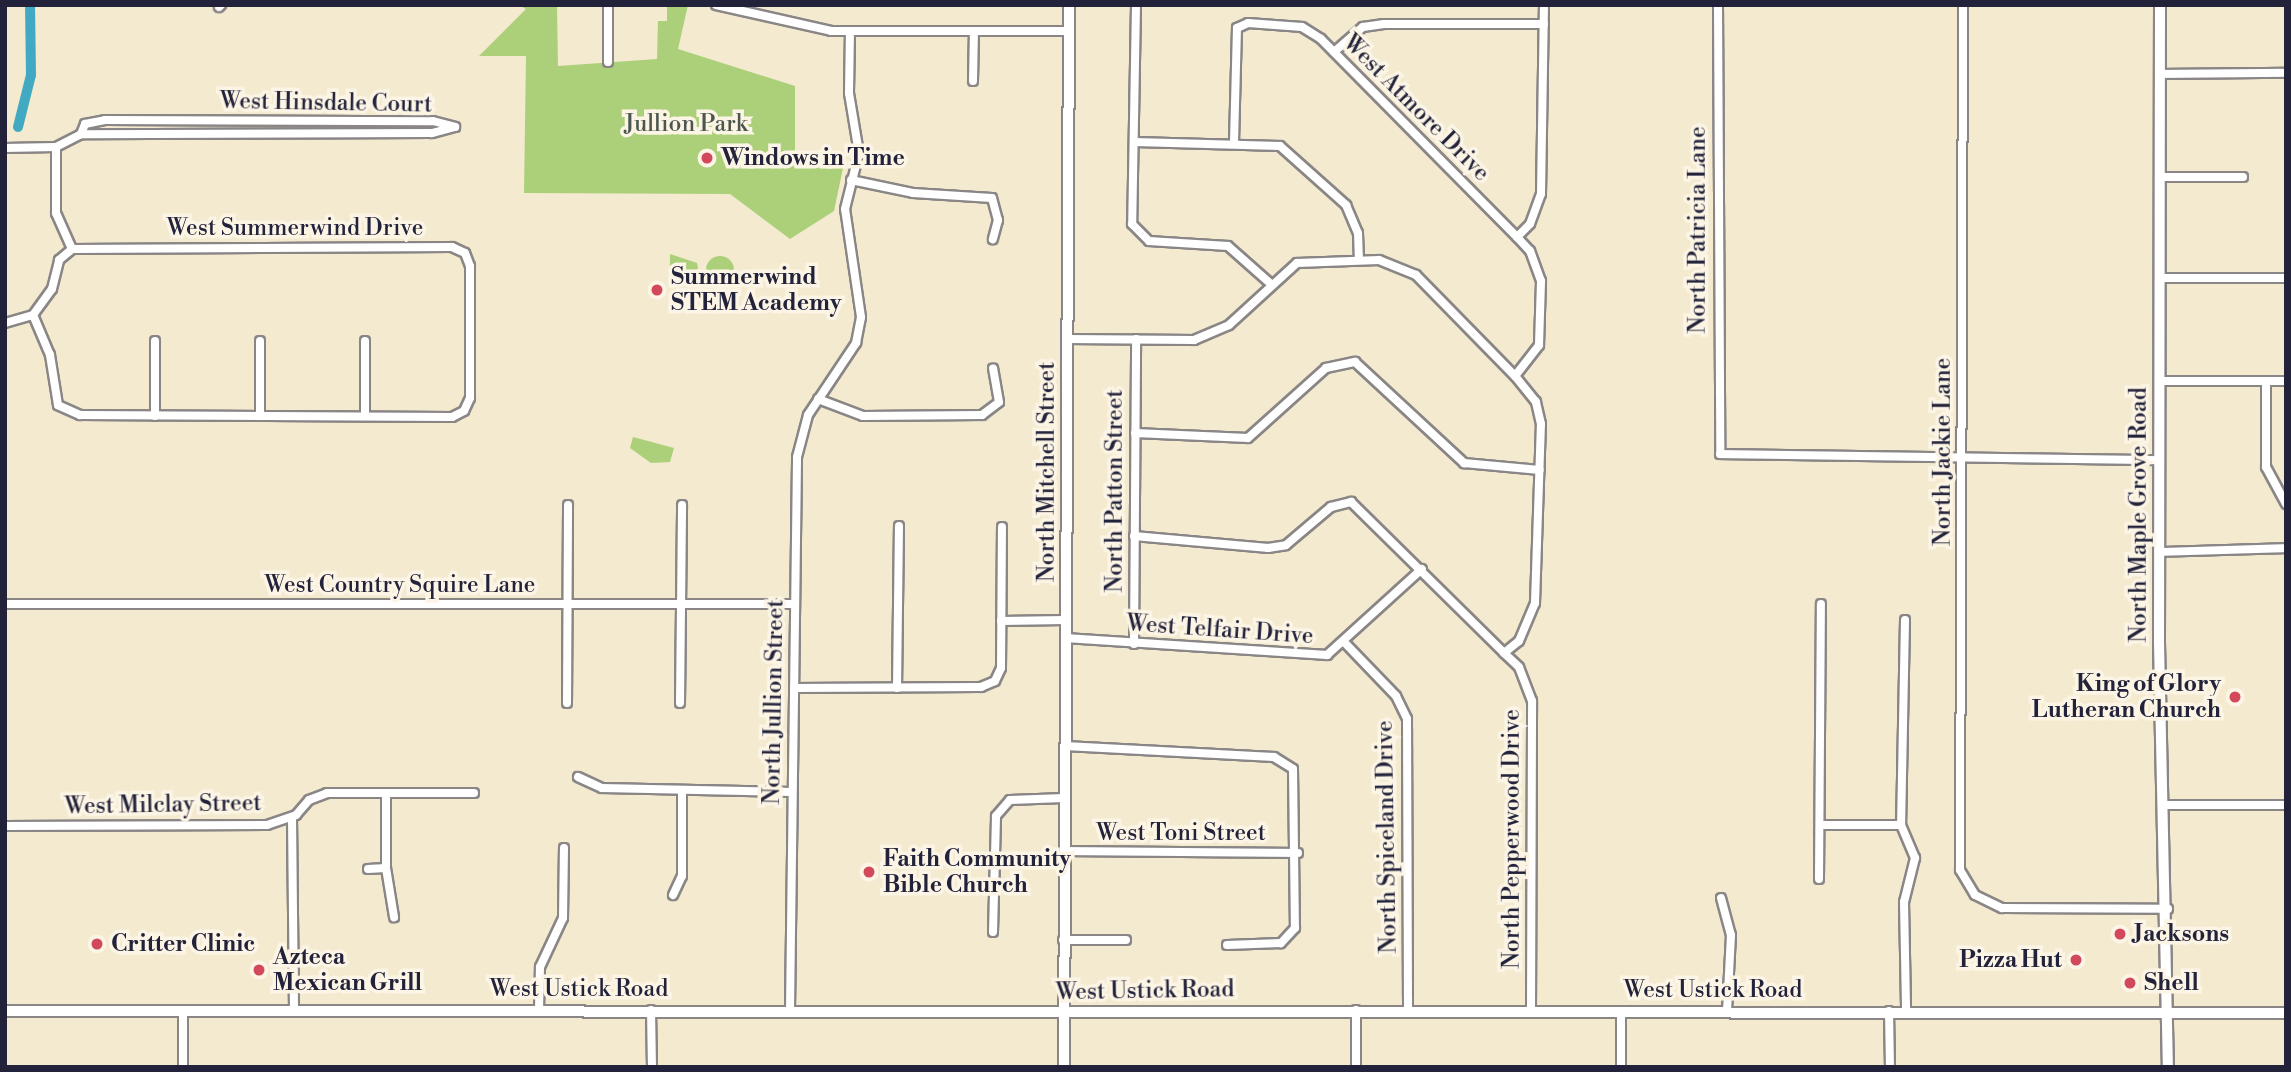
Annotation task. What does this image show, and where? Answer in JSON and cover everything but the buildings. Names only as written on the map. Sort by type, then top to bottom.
[{"type":"main road","name":"North Maple Grove Road","points":[[2160,5],[2159,552],[2168,909],[2168,1067]]},
{"type":"main road","name":"West Ustick Road","points":[[5,1011],[790,1010],[1063,1013],[1356,1010],[2286,1013]]},
{"type":"street","points":[[608,5],[608,62]]},
{"type":"street","points":[[716,5],[790,25],[850,31],[1069,31]]},
{"type":"street","name":"North Mitchell Street","points":[[1064,1067],[1069,5]]},
{"type":"street","points":[[1136,5],[1132,224],[1138,235],[1227,246],[1271,284]]},
{"type":"street","points":[[1515,376],[1535,356],[1541,333],[1537,265],[1517,237],[1530,224],[1541,194],[1544,5]]},
{"type":"street","name":"North Patricia Lane","points":[[1718,5],[1720,454],[1962,460]]},
{"type":"street","name":"North Jackie Lane","points":[[1963,5],[1958,856],[1975,895],[2017,910],[2168,909]]},
{"type":"street","name":"West Atmore Drive","points":[[1234,142],[1237,28],[1248,23],[1302,27],[1334,52],[1517,237]]},
{"type":"street","points":[[1334,52],[1363,27],[1384,24],[1544,24]]},
{"type":"street","name":"North Jullion Street","points":[[790,1010],[798,444],[818,399],[860,331],[845,209],[859,142],[849,93],[850,31]]},
{"type":"street","points":[[973,81],[974,31]]},
{"type":"street","points":[[2160,74],[2286,73]]},
{"type":"street","name":"West Hinsdale Court","points":[[5,148],[56,147],[81,134],[432,133],[455,127],[433,121],[105,120],[85,124],[81,134]]},
{"type":"street","points":[[1135,142],[1234,142],[1280,146],[1295,155],[1354,217],[1359,260]]},
{"type":"street","points":[[5,323],[33,315],[52,289],[59,260],[72,249],[56,213],[56,147]]},
{"type":"street","points":[[2160,177],[2243,177]]},
{"type":"street","points":[[851,180],[913,193],[992,198],[998,220],[993,239]]},
{"type":"street","name":"West Summerwind Drive","points":[[72,249],[458,250],[470,266],[470,398],[464,411],[365,416]]},
{"type":"street","points":[[1067,339],[1136,339],[1214,334],[1297,263],[1359,260],[1399,265],[1416,275],[1515,376],[1540,414],[1535,603],[1518,640],[1504,653]]},
{"type":"street","points":[[2160,278],[2286,278]]},
{"type":"street","points":[[33,315],[50,355],[58,405],[80,415],[365,416],[365,341]]},
{"type":"street","name":"North Patton Street","points":[[1134,644],[1136,339]]},
{"type":"street","points":[[155,341],[155,416]]},
{"type":"street","points":[[260,341],[260,416]]},
{"type":"street","points":[[1135,433],[1248,438],[1326,368],[1355,362],[1464,463],[1540,470]]},
{"type":"street","points":[[818,399],[863,416],[982,415],[999,401],[993,369]]},
{"type":"street","points":[[2160,380],[2286,381]]},
{"type":"street","points":[[2266,381],[2266,467],[2286,504]]},
{"type":"street","points":[[1962,460],[2160,460]]},
{"type":"street","name":"North Pepperwood Drive","points":[[1134,536],[1286,545],[1345,500],[1357,504],[1519,667],[1532,701],[1531,1011]]},
{"type":"street","points":[[567,703],[568,505]]},
{"type":"street","points":[[680,703],[682,505]]},
{"type":"street","points":[[897,688],[899,526]]},
{"type":"street","points":[[794,688],[981,687],[995,681],[1001,621],[1002,527]]},
{"type":"street","points":[[2159,552],[2286,548]]},
{"type":"street","name":"West Telfair Drive","points":[[1065,638],[1307,659],[1346,644],[1422,569]]},
{"type":"street","name":"West Country Squire Lane","points":[[5,604],[794,604]]},
{"type":"street","points":[[1819,879],[1821,604]]},
{"type":"street","points":[[1001,621],[1065,620]]},
{"type":"street","points":[[1905,620],[1901,825],[1915,858],[1904,902],[1906,1012]]},
{"type":"street","name":"North Spiceland Drive","points":[[1346,644],[1396,695],[1408,719],[1408,1011]]},
{"type":"street","points":[[1065,746],[1286,762],[1297,779],[1297,918],[1290,937],[1270,945],[1227,945]]},
{"type":"street","points":[[578,777],[601,788],[682,792],[792,792]]},
{"type":"street","points":[[673,895],[682,876],[682,792]]},
{"type":"street","name":"West Milclay Street","points":[[5,825],[267,825],[292,817],[327,793],[474,793]]},
{"type":"street","points":[[386,793],[386,868],[394,917]]},
{"type":"street","points":[[993,932],[996,816],[1010,800],[1064,798]]},
{"type":"street","points":[[2165,805],[2286,805]]},
{"type":"street","points":[[292,817],[294,1010]]},
{"type":"street","points":[[1820,825],[1901,825]]},
{"type":"street","points":[[539,1010],[540,967],[563,918],[565,848]]},
{"type":"street","name":"West Toni Street","points":[[1064,851],[1298,853]]},
{"type":"street","points":[[368,869],[386,868]]},
{"type":"street","points":[[1721,898],[1731,935],[1727,1011]]},
{"type":"street","points":[[1063,940],[1126,940]]},
{"type":"street","points":[[651,1010],[652,1067]]},
{"type":"street","points":[[1356,1010],[1356,1067]]},
{"type":"street","points":[[183,1011],[183,1067]]},
{"type":"street","points":[[1621,1011],[1621,1067]]},
{"type":"street","points":[[1889,1011],[1890,1067]]},
{"type":"green space","name":"Jullion Park","points":[[519,5],[557,5],[558,66],[657,59],[658,21],[667,21],[667,5],[688,5],[678,49],[795,86],[795,167],[843,168],[834,211],[790,239],[730,194],[524,193],[526,56],[479,56],[526,9]]},
{"type":"green space","points":[[670,254],[697,263],[699,274],[670,276]]},
{"type":"green space","points":[[720,256],[730,260],[734,270],[730,280],[720,284],[710,280],[706,270],[710,260]]},
{"type":"green space","points":[[633,437],[674,448],[670,462],[651,463],[630,448]]},
{"type":"waterway","points":[[18,127],[31,75],[30,5]]},
{"type":"place","name":"Windows in Time","points":[[707,158]]},
{"type":"place","name":"Summerwind STEM Academy","points":[[657,290]]},
{"type":"place","name":"King of Glory Lutheran Church","points":[[2235,697]]},
{"type":"place","name":"Faith Community Bible Church","points":[[869,872]]},
{"type":"place","name":"Jacksons","points":[[2120,934]]},
{"type":"place","name":"Critter Clinic","points":[[97,944]]},
{"type":"place","name":"Pizza Hut","points":[[2076,960]]},
{"type":"place","name":"Azteca Mexican Grill","points":[[259,970]]},
{"type":"place","name":"Shell","points":[[2130,983]]}]
